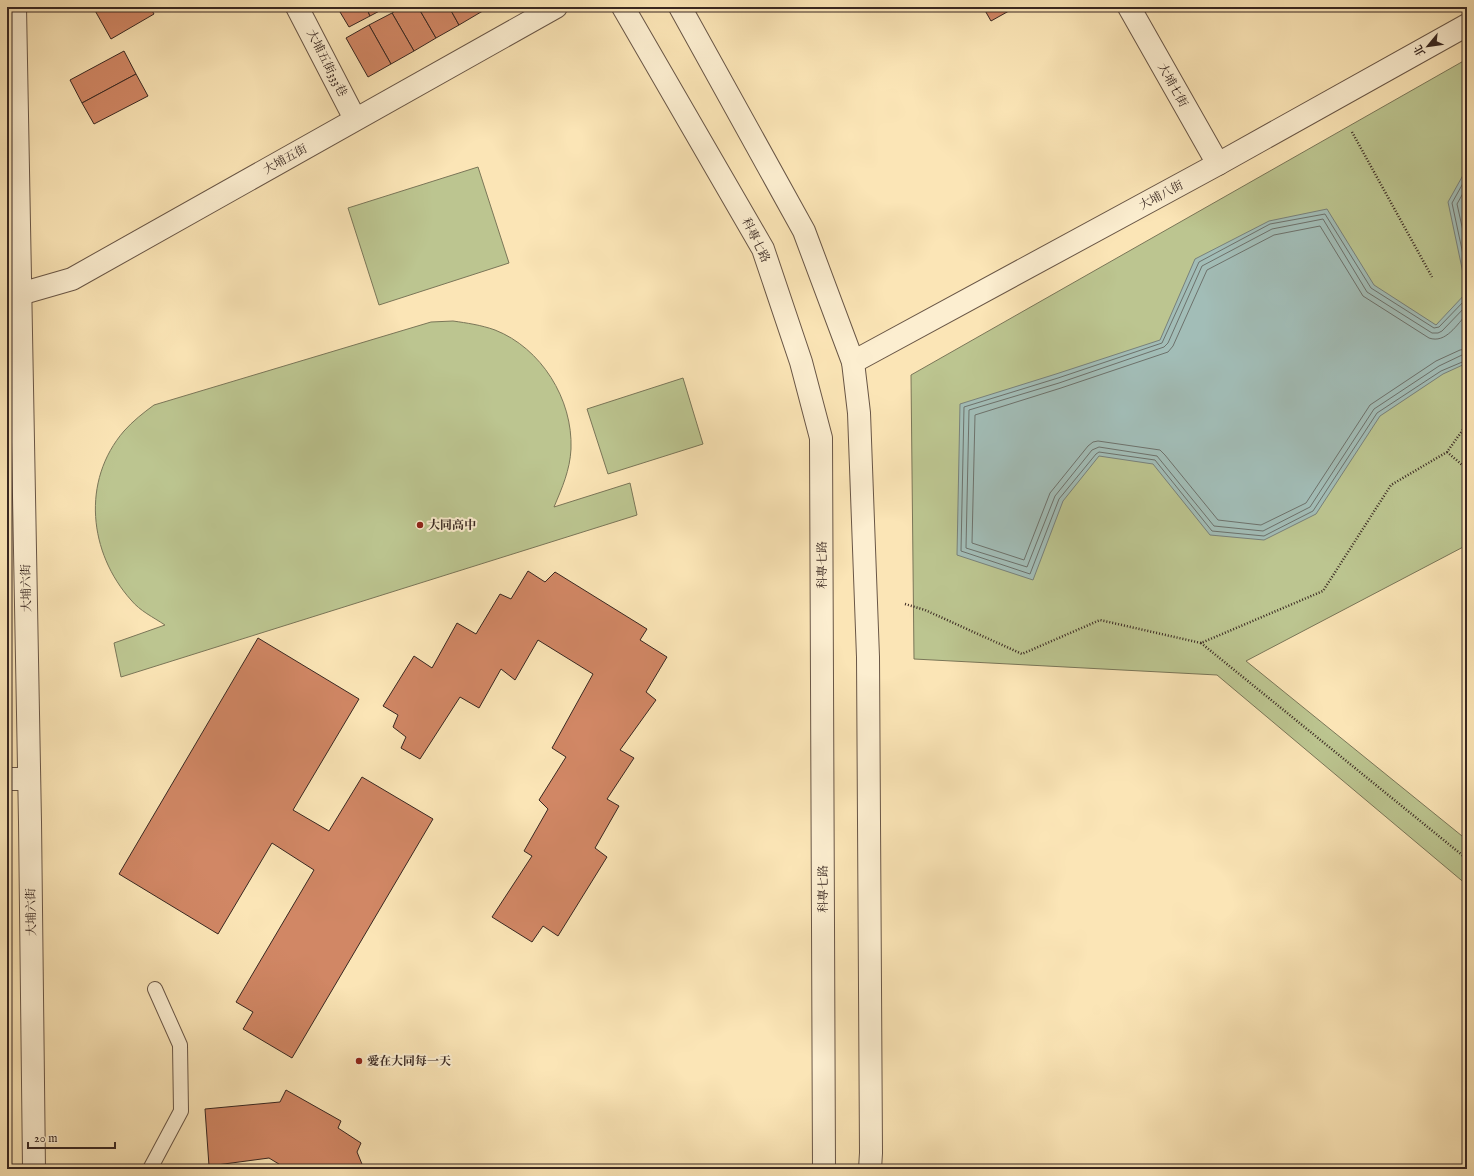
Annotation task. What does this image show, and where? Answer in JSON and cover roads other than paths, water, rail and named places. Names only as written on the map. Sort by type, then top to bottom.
[{"type":"street","name":"大埔六街","points":[[15,7],[14,294],[29,779],[34,1169]]},
{"type":"street","name":"大埔五街333巷","points":[[297,7],[356,119]]},
{"type":"street","name":"大埔五街","points":[[14,294],[72,278],[556,7]]},
{"type":"street","name":"科專七路","points":[[623,7],[763,249],[801,362],[822,438],[824,1169]]},
{"type":"street","points":[[680,7],[804,231],[853,362],[859,413],[868,657],[870,1169]]},
{"type":"street","name":"大埔七街","points":[[1129,7],[1218,164]]},
{"type":"street","name":"大埔八街","points":[[853,362],[1218,164],[1467,25]]},
{"type":"street","points":[[7,779],[29,779]]},
{"type":"lane","points":[[150,1169],[181,1111],[180,1045],[155,989]]},
{"type":"water","points":[[1467,168],[1467,292],[1448,202]]},
{"type":"water","points":[[1327,209],[1374,285],[1436,325],[1467,292],[1467,363],[1443,374],[1380,416],[1316,514],[1264,540],[1210,535],[1153,464],[1099,456],[1063,501],[1033,580],[957,555],[960,404],[1160,340],[1195,259],[1269,221]]},
{"type":"place","name":"大同高中","points":[[420,525]]},
{"type":"place","name":"愛在大同每一天","points":[[359,1061]]}]
